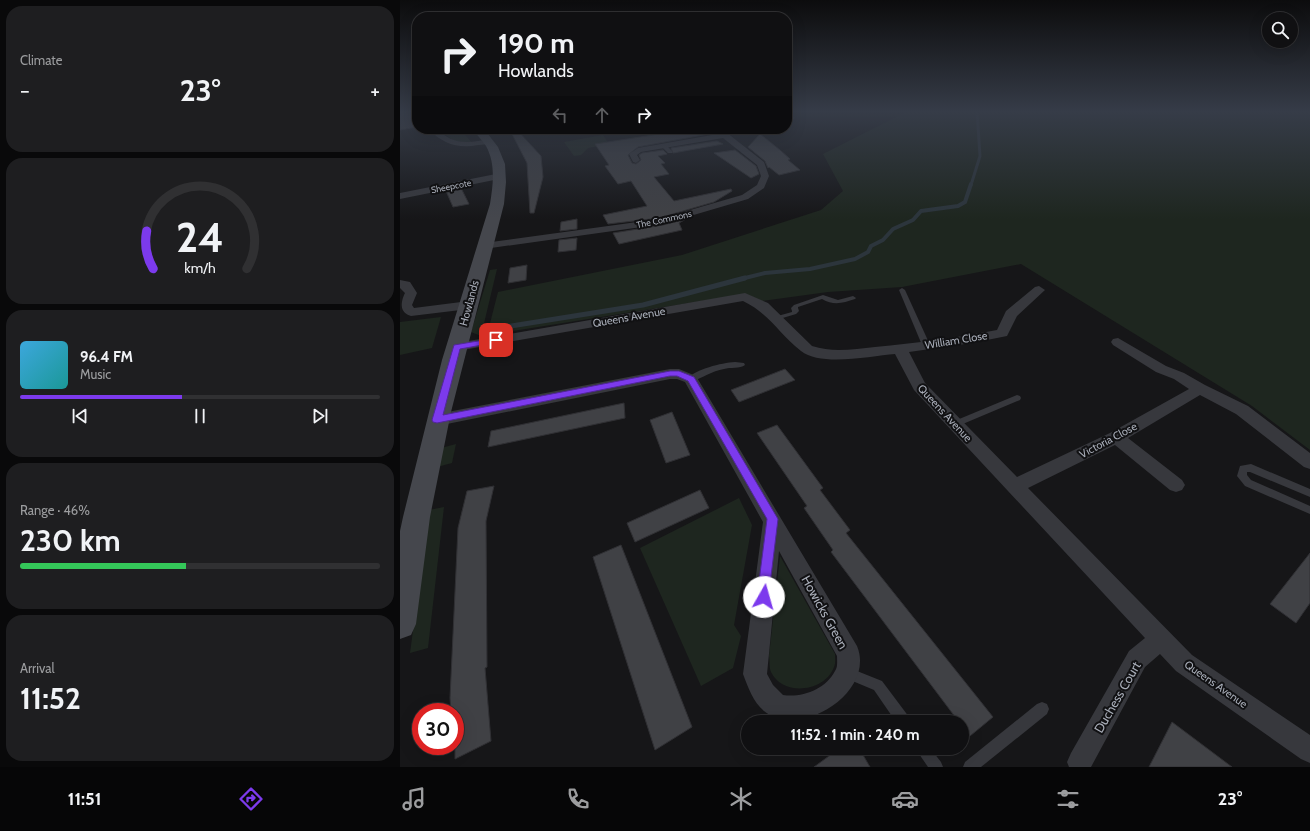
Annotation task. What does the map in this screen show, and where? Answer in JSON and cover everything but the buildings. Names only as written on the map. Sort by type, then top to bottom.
[{"type":"street","name":"Howlands","points":[[400,624],[407,562],[437,420],[484,246],[497,204],[501,176],[498,157],[492,147]]},
{"type":"street","points":[[636,160],[633,154],[638,150],[654,147]]},
{"type":"street","name":"The Commons","points":[[484,246],[659,222],[715,207],[745,197],[761,186],[765,176],[761,164],[739,147]]},
{"type":"street","name":"Sheepcote","points":[[400,196],[501,176]]},
{"type":"street","points":[[400,284],[406,285],[411,293],[405,305],[410,312],[469,305]]},
{"type":"street","name":"William Close","points":[[900,349],[1002,333],[1011,314],[1039,290]]},
{"type":"street","name":"Queens Avenue","points":[[457,347],[745,297],[763,306],[807,349],[818,353],[834,355],[900,349],[919,386],[1184,663],[1310,750]]},
{"type":"street","points":[[1118,342],[1161,369],[1179,376],[1200,389],[1242,410],[1310,462]]},
{"type":"street","points":[[437,420],[670,374],[679,374],[691,379]]},
{"type":"street","name":"Howicks Green","points":[[691,379],[773,519],[849,654],[848,673]]},
{"type":"street","name":"Victoria Close","points":[[1015,486],[1116,437],[1200,389]]},
{"type":"street","points":[[1116,437],[1176,485]]},
{"type":"street","points":[[773,519],[755,674],[764,694],[781,706],[798,708],[822,700],[838,687],[848,673]]},
{"type":"street","name":"Duchess Court","points":[[1080,762],[1138,659],[1161,638]]},
{"type":"lane","points":[[665,147],[670,152]]},
{"type":"lane","points":[[902,290],[926,345]]},
{"type":"lane","points":[[776,318],[794,314],[796,311],[794,308],[796,306],[815,299],[823,297],[837,303],[853,298]]},
{"type":"lane","points":[[691,379],[707,372],[734,364],[741,365]]},
{"type":"lane","points":[[955,424],[1017,398]]},
{"type":"lane","points":[[1310,493],[1251,468],[1243,469],[1242,476],[1248,483],[1310,510]]},
{"type":"lane","points":[[848,673],[878,685],[899,715]]},
{"type":"lane","points":[[970,767],[1042,709]]},
{"type":"lane","points":[[927,755],[936,767]]},
{"type":"shaded area","points":[[567,147],[594,147],[588,148],[581,155],[574,156]]},
{"type":"shaded area","points":[[837,147],[1310,147],[1310,450],[1252,406],[1021,264],[902,287],[828,292],[762,301],[746,294],[487,335],[498,292],[682,255],[821,210],[843,191],[823,154]]},
{"type":"shaded area","points":[[497,269],[481,336],[471,332],[490,270]]},
{"type":"shaded area","points":[[441,317],[432,348],[400,355],[400,322]]},
{"type":"shaded area","points":[[456,444],[452,463],[437,467],[441,448]]},
{"type":"shaded area","points":[[739,498],[752,525],[734,625],[741,636],[733,668],[701,686],[640,548]]},
{"type":"shaded area","points":[[444,507],[428,648],[410,653],[429,510]]},
{"type":"shaded area","points":[[780,556],[835,654],[835,665],[829,675],[822,682],[804,688],[794,688],[785,685],[777,680],[770,670],[769,656]]},
{"type":"waterway","points":[[971,185],[980,156],[979,147]]},
{"type":"waterway","points":[[745,278],[765,273],[810,269],[855,259],[868,252],[871,246],[883,240],[893,229],[913,220],[921,211],[958,206],[965,202],[971,184]]},
{"type":"waterway","points":[[498,328],[643,305],[745,278]]},
{"type":"waterway","points":[[741,279],[745,278]]},
{"type":"route","points":[[496,340],[457,347],[437,420],[670,374],[679,374],[687,376],[691,379],[773,519],[764,597]]}]
